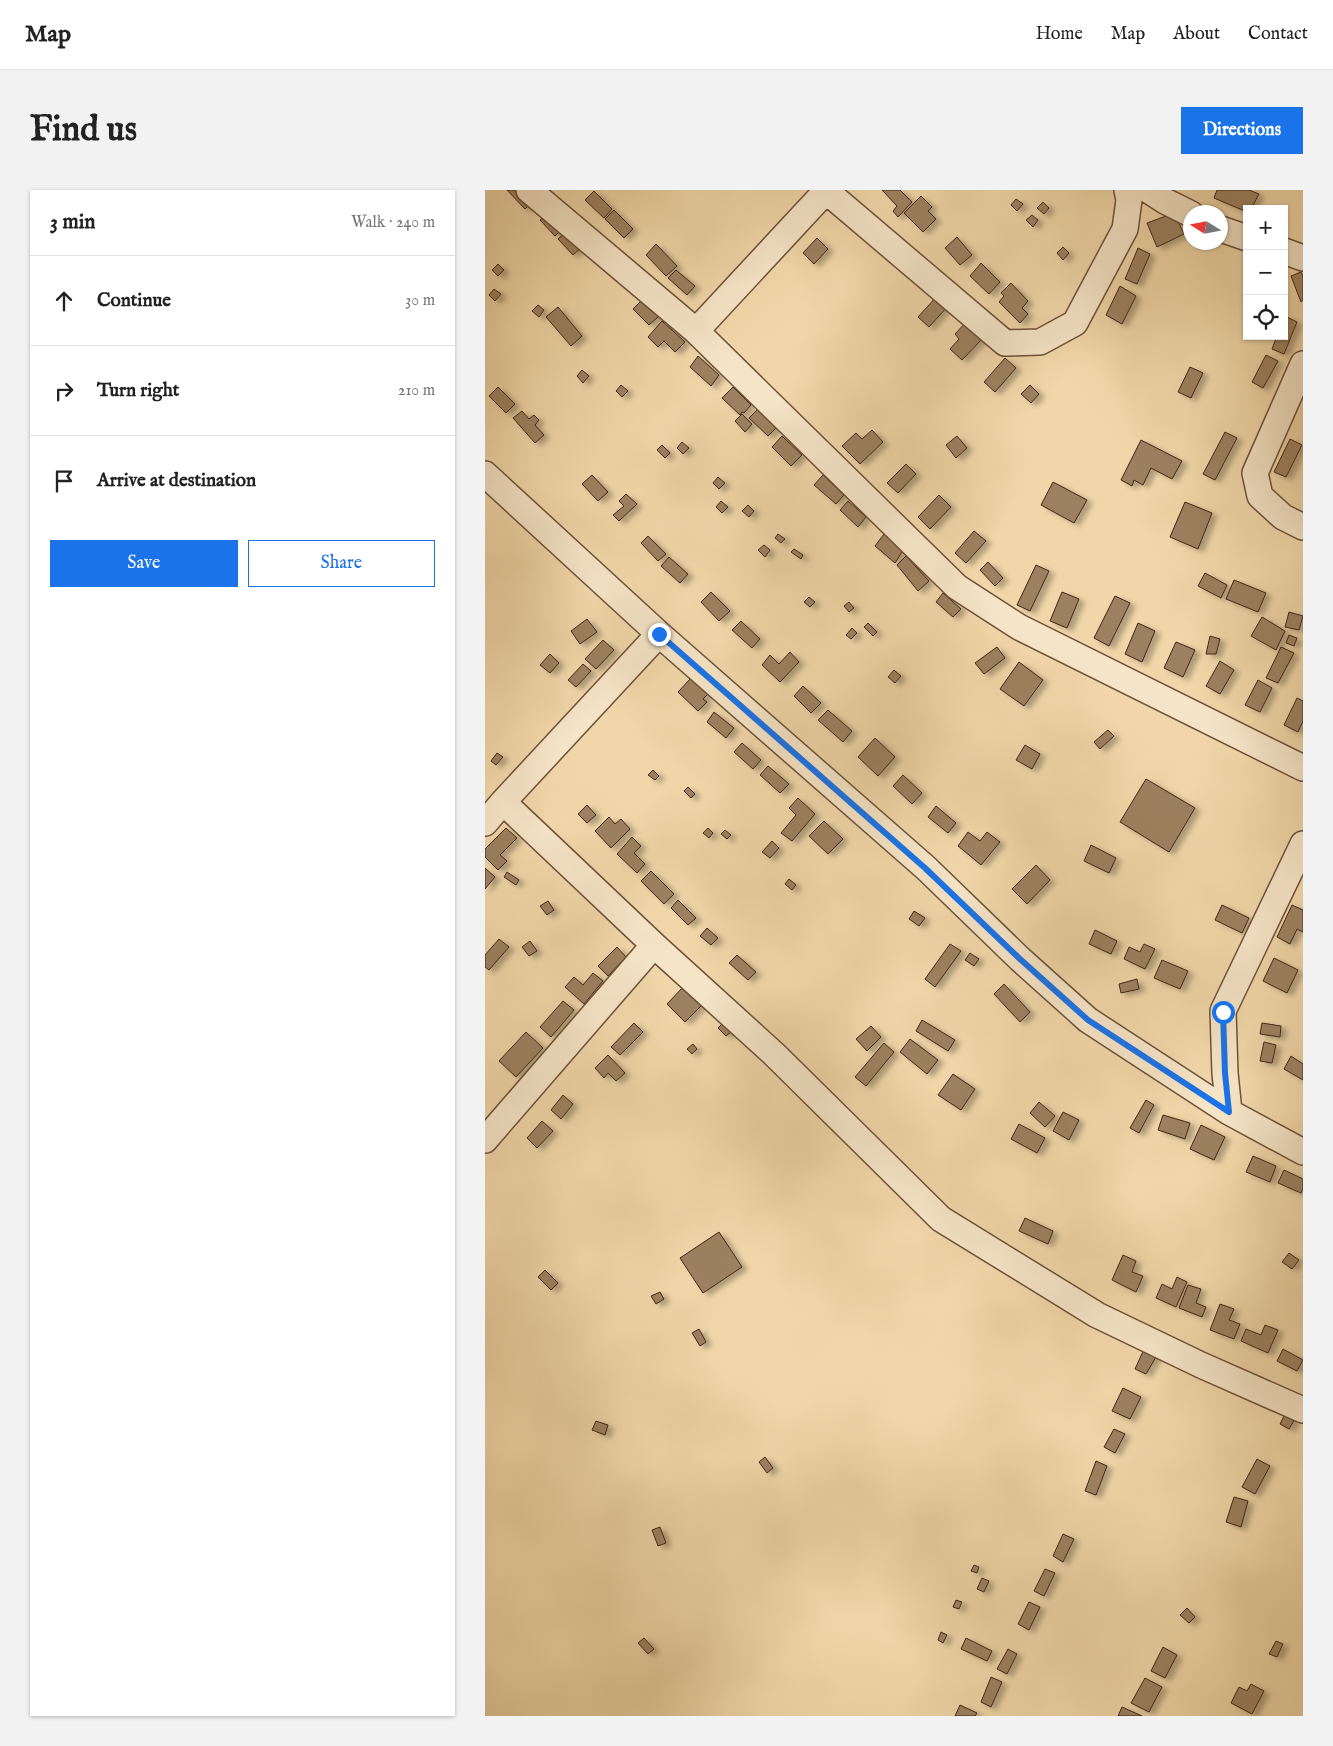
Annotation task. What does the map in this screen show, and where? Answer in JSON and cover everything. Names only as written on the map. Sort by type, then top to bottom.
[{"type":"street","points":[[529,190],[696,331],[957,587],[1019,627],[1303,768]]},
{"type":"street","points":[[696,331],[826,190],[1005,342],[1040,342],[1075,323],[1125,229],[1129,200],[1127,190]]},
{"type":"street","points":[[1148,190],[1183,210]]},
{"type":"street","points":[[1228,231],[1243,237]]},
{"type":"street","points":[[1288,252],[1303,258]]},
{"type":"street","points":[[1303,364],[1255,473],[1260,496],[1283,517],[1303,526]]},
{"type":"street","points":[[485,474],[659,634],[925,868],[1020,959],[1088,1020],[1229,1112],[1303,1152]]},
{"type":"street","points":[[485,822],[659,634]]},
{"type":"street","points":[[503,802],[653,945],[774,1054],[941,1219],[1097,1314],[1201,1365],[1303,1410]]},
{"type":"street","points":[[1229,1112],[1225,1073],[1223,1012],[1303,844]]},
{"type":"street","points":[[485,1140],[653,945]]},
{"type":"building","points":[[507,190],[527,190],[535,199],[525,209]]},
{"type":"building","points":[[882,190],[900,190],[912,202],[898,217],[893,211],[897,206]]},
{"type":"building","points":[[1217,190],[1249,190],[1259,194],[1253,205],[1243,205],[1243,210],[1214,198]]},
{"type":"building","points":[[594,191],[612,209],[604,218],[585,200]]},
{"type":"building","points":[[921,196],[932,207],[928,211],[936,219],[923,232],[904,213]]},
{"type":"building","points":[[1016,199],[1023,204],[1017,211],[1011,205]]},
{"type":"building","points":[[1043,202],[1049,208],[1044,214],[1037,208]]},
{"type":"building","points":[[614,210],[633,229],[624,238],[605,219]]},
{"type":"building","points":[[549,212],[564,227],[555,236],[540,220]]},
{"type":"building","points":[[1174,213],[1183,234],[1157,247],[1147,223]]},
{"type":"building","points":[[1032,215],[1038,220],[1033,227],[1026,220]]},
{"type":"building","points":[[569,229],[584,245],[573,255],[558,239]]},
{"type":"building","points":[[957,237],[972,255],[960,265],[945,248]]},
{"type":"building","points":[[817,238],[828,249],[814,264],[803,253]]},
{"type":"building","points":[[656,244],[677,266],[666,276],[646,255]]},
{"type":"building","points":[[1063,247],[1069,253],[1063,260],[1057,253]]},
{"type":"building","points":[[1138,248],[1150,254],[1137,284],[1125,279]]},
{"type":"building","points":[[981,263],[1000,282],[989,294],[970,276]]},
{"type":"building","points":[[498,264],[504,270],[498,276],[492,270]]},
{"type":"building","points":[[676,270],[695,286],[687,295],[668,278]]},
{"type":"building","points":[[1301,272],[1303,276],[1303,300],[1301,302],[1291,276]]},
{"type":"building","points":[[1011,283],[1028,301],[1022,308],[1028,314],[1020,323],[999,302],[1004,296],[1001,293]]},
{"type":"building","points":[[1120,286],[1136,296],[1122,324],[1106,315]]},
{"type":"building","points":[[494,289],[501,294],[495,301],[489,295]]},
{"type":"building","points":[[937,296],[948,306],[929,327],[918,317]]},
{"type":"building","points":[[643,299],[659,316],[649,325],[633,309]]},
{"type":"building","points":[[538,305],[544,310],[539,317],[532,311]]},
{"type":"building","points":[[558,307],[582,336],[571,346],[546,317]]},
{"type":"building","points":[[1288,318],[1297,322],[1284,354],[1272,349],[1275,340],[1288,340]]},
{"type":"building","points":[[662,321],[685,342],[675,352],[664,341],[658,347],[648,337]]},
{"type":"building","points":[[966,322],[983,338],[962,360],[950,349],[959,339],[955,334]]},
{"type":"building","points":[[1266,355],[1278,361],[1263,388],[1252,382]]},
{"type":"building","points":[[698,356],[719,375],[711,386],[690,367]]},
{"type":"building","points":[[1005,358],[1016,368],[995,392],[984,382]]},
{"type":"building","points":[[1190,367],[1203,373],[1191,398],[1178,392]]},
{"type":"building","points":[[582,370],[589,376],[583,383],[577,376]]},
{"type":"building","points":[[621,385],[628,391],[622,397],[616,391]]},
{"type":"building","points":[[1030,385],[1039,394],[1031,403],[1021,394]]},
{"type":"building","points":[[498,387],[515,404],[506,413],[489,396]]},
{"type":"building","points":[[733,387],[751,405],[740,415],[722,398]]},
{"type":"building","points":[[758,409],[777,427],[768,436],[749,418]]},
{"type":"building","points":[[522,411],[529,419],[534,415],[539,420],[535,425],[544,435],[535,443],[513,418]]},
{"type":"building","points":[[742,414],[752,424],[745,432],[735,421]]},
{"type":"building","points":[[872,430],[883,442],[860,464],[842,446],[856,433],[862,439]]},
{"type":"building","points":[[1225,432],[1237,438],[1215,480],[1203,474]]},
{"type":"building","points":[[782,436],[802,455],[791,466],[772,447]]},
{"type":"building","points":[[957,436],[967,448],[956,458],[946,445]]},
{"type":"building","points":[[1290,439],[1302,445],[1286,477],[1274,472]]},
{"type":"building","points":[[1141,440],[1182,461],[1172,479],[1151,468],[1143,485],[1134,480],[1132,486],[1121,480]]},
{"type":"building","points":[[682,442],[689,448],[683,454],[677,448]]},
{"type":"building","points":[[662,445],[670,453],[665,458],[657,450]]},
{"type":"building","points":[[906,464],[916,474],[898,493],[887,483]]},
{"type":"building","points":[[592,475],[608,492],[598,501],[582,484]]},
{"type":"building","points":[[823,475],[844,495],[836,504],[814,485]]},
{"type":"building","points":[[718,477],[725,483],[719,489],[713,483]]},
{"type":"building","points":[[1053,482],[1087,500],[1074,523],[1041,505]]},
{"type":"building","points":[[626,494],[637,504],[619,521],[613,515],[624,506],[619,501]]},
{"type":"building","points":[[939,495],[951,507],[930,529],[918,517]]},
{"type":"building","points":[[721,501],[728,507],[722,513],[716,507]]},
{"type":"building","points":[[848,501],[866,517],[858,527],[840,510]]},
{"type":"building","points":[[1185,502],[1212,513],[1198,549],[1170,537]]},
{"type":"building","points":[[748,505],[754,511],[749,517],[742,511]]},
{"type":"building","points":[[974,531],[986,541],[966,563],[955,553]]},
{"type":"building","points":[[778,534],[785,539],[781,543],[775,538]]},
{"type":"building","points":[[884,534],[902,552],[895,563],[875,546]]},
{"type":"building","points":[[648,536],[666,554],[658,561],[641,543]]},
{"type":"building","points":[[764,545],[770,550],[765,557],[758,550]]},
{"type":"building","points":[[794,549],[803,555],[801,559],[791,552]]},
{"type":"building","points":[[906,556],[929,581],[918,591],[897,565]]},
{"type":"building","points":[[669,557],[688,574],[680,583],[661,566]]},
{"type":"building","points":[[988,562],[1003,578],[995,586],[980,570]]},
{"type":"building","points":[[1036,565],[1049,571],[1030,611],[1017,605]]},
{"type":"building","points":[[1205,573],[1227,585],[1221,598],[1198,586]]},
{"type":"building","points":[[1234,580],[1266,593],[1258,612],[1226,599]]},
{"type":"building","points":[[711,592],[730,611],[719,621],[701,602]]},
{"type":"building","points":[[1062,592],[1079,599],[1067,628],[1050,621]]},
{"type":"building","points":[[943,593],[961,609],[953,617],[936,602]]},
{"type":"building","points":[[1115,596],[1130,603],[1109,646],[1094,638]]},
{"type":"building","points":[[809,597],[815,602],[810,607],[804,602]]},
{"type":"building","points":[[849,602],[854,608],[849,612],[844,606]]},
{"type":"building","points":[[1289,612],[1303,616],[1299,630],[1285,627]]},
{"type":"building","points":[[1262,617],[1285,631],[1276,650],[1251,636]]},
{"type":"building","points":[[587,619],[597,632],[580,644],[571,631]]},
{"type":"building","points":[[741,621],[760,639],[752,648],[732,630]]},
{"type":"building","points":[[868,623],[877,632],[873,636],[864,627]]},
{"type":"building","points":[[1138,623],[1155,631],[1142,662],[1125,654]]},
{"type":"building","points":[[852,628],[857,633],[851,639],[846,635]]},
{"type":"building","points":[[1289,635],[1297,638],[1294,646],[1286,643]]},
{"type":"building","points":[[1210,636],[1220,639],[1216,654],[1206,654]]},
{"type":"building","points":[[603,640],[614,650],[596,669],[585,659]]},
{"type":"building","points":[[1176,642],[1195,650],[1183,677],[1164,668]]},
{"type":"building","points":[[997,647],[1005,658],[984,674],[975,663]]},
{"type":"building","points":[[1281,647],[1294,653],[1278,683],[1266,678]]},
{"type":"building","points":[[790,652],[799,662],[780,682],[762,665],[770,655],[779,664]]},
{"type":"building","points":[[550,654],[559,663],[550,673],[540,665]]},
{"type":"building","points":[[1220,661],[1234,670],[1220,694],[1206,686]]},
{"type":"building","points":[[1019,662],[1043,680],[1024,706],[1000,689]]},
{"type":"building","points":[[583,664],[591,671],[576,687],[568,680]]},
{"type":"building","points":[[894,670],[901,676],[895,683],[888,677]]},
{"type":"building","points":[[691,678],[708,694],[703,699],[707,702],[698,711],[678,692]]},
{"type":"building","points":[[1258,680],[1272,688],[1260,712],[1245,705]]},
{"type":"building","points":[[803,686],[821,703],[811,713],[794,696]]},
{"type":"building","points":[[1297,698],[1303,701],[1303,721],[1298,732],[1284,725]]},
{"type":"building","points":[[828,710],[852,731],[843,742],[818,720]]},
{"type":"building","points":[[714,712],[734,728],[726,738],[707,722]]},
{"type":"building","points":[[1108,730],[1114,736],[1100,749],[1094,742]]},
{"type":"building","points":[[875,738],[895,757],[878,776],[858,757]]},
{"type":"building","points":[[742,743],[761,760],[753,769],[734,752]]},
{"type":"building","points":[[1025,745],[1040,754],[1032,769],[1016,760]]},
{"type":"building","points":[[497,753],[503,757],[496,765],[491,761]]},
{"type":"building","points":[[768,766],[789,784],[780,793],[760,775]]},
{"type":"building","points":[[653,770],[659,776],[655,780],[648,775]]},
{"type":"building","points":[[903,775],[922,793],[912,804],[893,786]]},
{"type":"building","points":[[1146,779],[1195,808],[1169,852],[1120,822]]},
{"type":"building","points":[[688,787],[695,794],[691,798],[684,791]]},
{"type":"building","points":[[798,798],[815,814],[792,841],[781,833],[796,815],[789,808]]},
{"type":"building","points":[[587,805],[596,815],[587,823],[578,814]]},
{"type":"building","points":[[936,806],[956,823],[948,833],[928,817]]},
{"type":"building","points":[[609,817],[615,824],[621,819],[630,829],[611,848],[595,831]]},
{"type":"building","points":[[824,821],[843,839],[828,854],[809,836]]},
{"type":"building","points":[[506,828],[517,838],[500,855],[507,861],[498,870],[485,857],[485,849]]},
{"type":"building","points":[[708,828],[713,833],[709,838],[703,833]]},
{"type":"building","points":[[725,830],[731,835],[727,839],[721,834]]},
{"type":"building","points":[[968,832],[980,841],[987,832],[1000,842],[981,865],[958,846]]},
{"type":"building","points":[[632,837],[641,846],[634,853],[645,864],[637,873],[617,854]]},
{"type":"building","points":[[772,841],[779,848],[770,858],[762,852]]},
{"type":"building","points":[[1091,845],[1116,858],[1109,873],[1084,861]]},
{"type":"building","points":[[1036,865],[1050,880],[1027,904],[1012,889]]},
{"type":"building","points":[[485,868],[495,877],[485,889]]},
{"type":"building","points":[[651,871],[674,894],[664,904],[641,881]]},
{"type":"building","points":[[507,872],[519,880],[516,885],[504,877]]},
{"type":"building","points":[[789,879],[796,885],[792,890],[785,884]]},
{"type":"building","points":[[678,900],[696,918],[688,925],[671,908]]},
{"type":"building","points":[[548,901],[554,910],[547,915],[540,906]]},
{"type":"building","points":[[1222,905],[1249,918],[1242,933],[1215,920]]},
{"type":"building","points":[[1292,905],[1303,910],[1303,932],[1297,929],[1290,944],[1277,937]]},
{"type":"building","points":[[914,911],[925,918],[919,926],[909,919]]},
{"type":"building","points":[[707,928],[718,938],[711,945],[700,936]]},
{"type":"building","points":[[1095,930],[1117,941],[1111,954],[1089,944]]},
{"type":"building","points":[[499,939],[509,947],[489,970],[485,967],[485,955]]},
{"type":"building","points":[[530,941],[537,951],[529,956],[522,947]]},
{"type":"building","points":[[950,944],[961,951],[935,987],[925,979]]},
{"type":"building","points":[[1144,944],[1155,949],[1145,969],[1124,959],[1129,947],[1140,952]]},
{"type":"building","points":[[617,947],[626,957],[608,976],[598,966]]},
{"type":"building","points":[[970,953],[979,959],[974,966],[965,960]]},
{"type":"building","points":[[737,955],[756,972],[748,980],[729,963]]},
{"type":"building","points":[[1274,958],[1298,970],[1287,993],[1263,981]]},
{"type":"building","points":[[1162,960],[1188,971],[1180,989],[1154,978]]},
{"type":"building","points":[[593,973],[603,981],[584,1004],[565,987],[574,977],[583,985]]},
{"type":"building","points":[[1137,979],[1139,989],[1121,993],[1119,984]]},
{"type":"building","points":[[1004,984],[1030,1012],[1020,1022],[994,994]]},
{"type":"building","points":[[683,987],[701,1006],[685,1022],[667,1004]]},
{"type":"building","points":[[563,1001],[574,1010],[551,1037],[540,1027]]},
{"type":"building","points":[[922,1020],[955,1040],[948,1051],[916,1031]]},
{"type":"building","points":[[634,1023],[643,1032],[620,1055],[611,1047]]},
{"type":"building","points":[[723,1023],[731,1032],[726,1036],[718,1028]]},
{"type":"building","points":[[1262,1023],[1281,1026],[1280,1037],[1260,1034]]},
{"type":"building","points":[[871,1026],[881,1037],[867,1051],[856,1039]]},
{"type":"building","points":[[526,1032],[543,1048],[516,1077],[499,1061]]},
{"type":"building","points":[[910,1039],[938,1060],[927,1074],[900,1052]]},
{"type":"building","points":[[1264,1042],[1276,1045],[1272,1063],[1260,1061]]},
{"type":"building","points":[[884,1043],[894,1052],[866,1086],[855,1077]]},
{"type":"building","points":[[693,1044],[697,1049],[692,1054],[687,1049]]},
{"type":"building","points":[[608,1055],[625,1073],[616,1081],[608,1073],[604,1078],[595,1068]]},
{"type":"building","points":[[1291,1056],[1303,1064],[1303,1080],[1284,1069]]},
{"type":"building","points":[[953,1074],[975,1089],[961,1110],[938,1095]]},
{"type":"building","points":[[563,1095],[573,1104],[561,1119],[551,1110]]},
{"type":"building","points":[[1146,1100],[1154,1105],[1139,1133],[1130,1128]]},
{"type":"building","points":[[1039,1102],[1055,1116],[1045,1127],[1030,1113]]},
{"type":"building","points":[[1063,1112],[1079,1120],[1069,1140],[1053,1131]]},
{"type":"building","points":[[1163,1115],[1190,1123],[1185,1139],[1158,1130]]},
{"type":"building","points":[[542,1121],[553,1131],[537,1148],[527,1138]]},
{"type":"building","points":[[1019,1124],[1045,1138],[1037,1153],[1011,1139]]},
{"type":"building","points":[[1201,1125],[1225,1137],[1214,1160],[1190,1149]]},
{"type":"building","points":[[1253,1156],[1276,1166],[1270,1182],[1246,1172]]},
{"type":"building","points":[[1284,1170],[1303,1179],[1301,1193],[1278,1183]]},
{"type":"building","points":[[1025,1218],[1053,1231],[1048,1244],[1019,1231]]},
{"type":"building","points":[[719,1232],[742,1267],[703,1293],[680,1258]]},
{"type":"building","points":[[1289,1253],[1299,1260],[1292,1269],[1282,1262]]},
{"type":"building","points":[[1123,1255],[1136,1261],[1132,1272],[1143,1276],[1136,1292],[1112,1280]]},
{"type":"building","points":[[545,1270],[558,1283],[551,1290],[538,1277]]},
{"type":"building","points":[[1177,1277],[1187,1282],[1176,1307],[1156,1298],[1162,1284],[1172,1289]]},
{"type":"building","points":[[1188,1285],[1201,1289],[1196,1303],[1206,1307],[1202,1317],[1179,1308]]},
{"type":"building","points":[[660,1292],[664,1299],[656,1304],[651,1296]]},
{"type":"building","points":[[1220,1304],[1234,1309],[1229,1320],[1240,1324],[1234,1339],[1210,1330]]},
{"type":"building","points":[[1265,1325],[1278,1330],[1268,1353],[1241,1341],[1246,1329],[1261,1335]]},
{"type":"building","points":[[699,1329],[706,1342],[700,1346],[692,1333]]},
{"type":"building","points":[[1145,1347],[1159,1352],[1146,1374],[1135,1369]]},
{"type":"building","points":[[1283,1349],[1303,1360],[1297,1371],[1277,1361]]},
{"type":"building","points":[[1123,1388],[1141,1397],[1130,1419],[1112,1411]]},
{"type":"building","points":[[1285,1414],[1295,1419],[1289,1429],[1280,1424]]},
{"type":"building","points":[[596,1421],[608,1425],[605,1435],[592,1430]]},
{"type":"building","points":[[1114,1429],[1125,1434],[1115,1453],[1104,1447]]},
{"type":"building","points":[[765,1457],[773,1468],[767,1473],[759,1462]]},
{"type":"building","points":[[1257,1459],[1270,1466],[1255,1494],[1242,1487]]},
{"type":"building","points":[[1096,1461],[1107,1466],[1096,1495],[1085,1491]]},
{"type":"building","points":[[1234,1497],[1248,1501],[1241,1527],[1226,1522]]},
{"type":"building","points":[[660,1527],[666,1543],[658,1546],[652,1530]]},
{"type":"building","points":[[1063,1534],[1074,1539],[1063,1562],[1053,1556]]},
{"type":"building","points":[[974,1565],[979,1567],[977,1573],[971,1571]]},
{"type":"building","points":[[1045,1569],[1055,1573],[1044,1596],[1034,1591]]},
{"type":"building","points":[[982,1578],[989,1581],[984,1592],[977,1589]]},
{"type":"building","points":[[956,1600],[962,1602],[959,1609],[953,1607]]},
{"type":"building","points":[[1029,1602],[1040,1607],[1029,1630],[1018,1624]]},
{"type":"building","points":[[1187,1608],[1195,1617],[1189,1623],[1180,1615]]},
{"type":"building","points":[[941,1632],[947,1635],[943,1643],[938,1640]]},
{"type":"building","points":[[644,1638],[654,1649],[648,1654],[638,1643]]},
{"type":"building","points":[[966,1638],[992,1651],[987,1661],[961,1649]]},
{"type":"building","points":[[1276,1641],[1283,1644],[1277,1657],[1269,1654]]},
{"type":"building","points":[[1163,1647],[1177,1655],[1165,1678],[1151,1671]]},
{"type":"building","points":[[1008,1649],[1017,1654],[1007,1674],[997,1669]]},
{"type":"building","points":[[991,1677],[1002,1682],[991,1707],[981,1702]]},
{"type":"building","points":[[1145,1678],[1162,1687],[1149,1712],[1131,1703]]},
{"type":"building","points":[[1251,1684],[1264,1691],[1252,1714],[1231,1703],[1239,1687],[1247,1691]]},
{"type":"building","points":[[960,1705],[977,1713],[975,1716],[955,1716]]},
{"type":"building","points":[[1122,1707],[1142,1716],[1118,1716]]},
{"type":"route","points":[[659,634],[925,868],[1020,959],[1088,1020],[1229,1112],[1225,1073],[1223,1012]]}]
